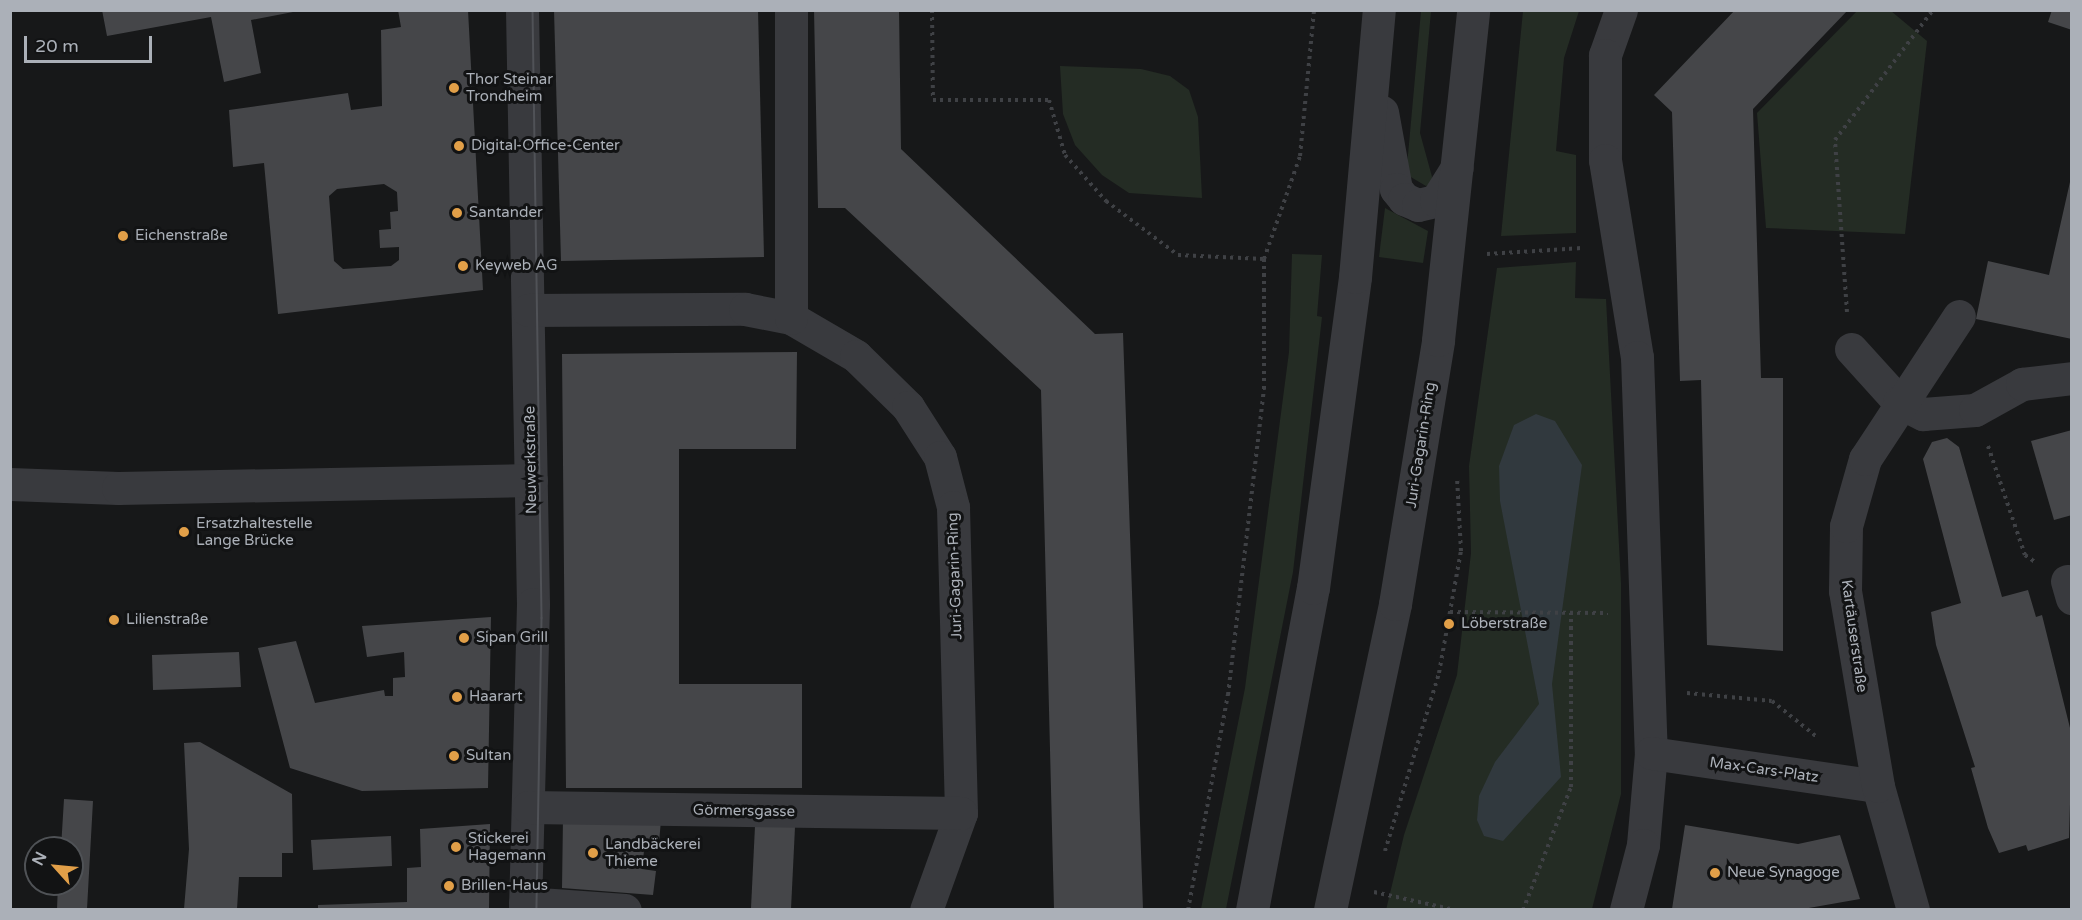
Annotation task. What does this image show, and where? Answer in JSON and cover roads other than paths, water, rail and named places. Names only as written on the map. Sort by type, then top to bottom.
[{"type":"street","name":"Neuwerkstraße","points":[[522,10],[531,480],[525,906]]},
{"type":"street","points":[[791,10],[791,318]]},
{"type":"street","points":[[1252,909],[1313,588],[1354,288],[1379,10]]},
{"type":"street","points":[[1621,10],[1605,55],[1605,160],[1622,246],[1637,357],[1651,753],[1643,845],[1626,909]]},
{"type":"street","name":"Juri-Gagarin-Ring","points":[[1330,909],[1395,604],[1438,340],[1458,167],[1471,17]]},
{"type":"street","points":[[1375,72],[1400,194],[1418,204],[1436,201],[1458,167]]},
{"type":"street","name":"Juri-Gagarin-Ring","points":[[528,310],[745,309],[791,318],[856,356],[908,407],[940,457],[954,507],[961,813],[927,909]]},
{"type":"street","name":"Kartäuserstraße","points":[[1912,909],[1878,786],[1845,591],[1846,526],[1864,459],[1899,402],[1959,316]]},
{"type":"street","points":[[1851,349],[1899,402],[1923,414],[1975,410],[2022,384],[2072,378]]},
{"type":"street","points":[[10,484],[141,488],[531,480]]},
{"type":"street","name":"Max-Cars-Platz","points":[[1651,753],[1878,786]]},
{"type":"street","name":"Görmersgasse","points":[[528,807],[961,813]]},
{"type":"street","points":[[525,906],[625,909]]},
{"type":"tram line","points":[[533,10],[542,618],[537,910]]},
{"type":"place","name":"Thor Steinar Trondheim","points":[[454,88]]},
{"type":"place","name":"Digital-Office-Center","points":[[459,146]]},
{"type":"place","name":"Santander","points":[[457,213]]},
{"type":"place","name":"Eichenstraße","points":[[123,236]]},
{"type":"place","name":"Keyweb AG","points":[[463,266]]},
{"type":"place","name":"Ersatzhaltestelle Lange Brücke","points":[[184,532]]},
{"type":"place","name":"Lilienstraße","points":[[114,620]]},
{"type":"place","name":"Löberstraße","points":[[1449,624]]},
{"type":"place","name":"Sipan Grill","points":[[464,638]]},
{"type":"place","name":"Haarart","points":[[457,697]]},
{"type":"place","name":"Sultan","points":[[454,756]]},
{"type":"place","name":"Stickerei Hagemann","points":[[456,847]]},
{"type":"place","name":"Landbäckerei Thieme","points":[[593,853]]},
{"type":"place","name":"Neue Synagoge","points":[[1715,873]]},
{"type":"place","name":"Brillen-Haus","points":[[449,886]]}]
